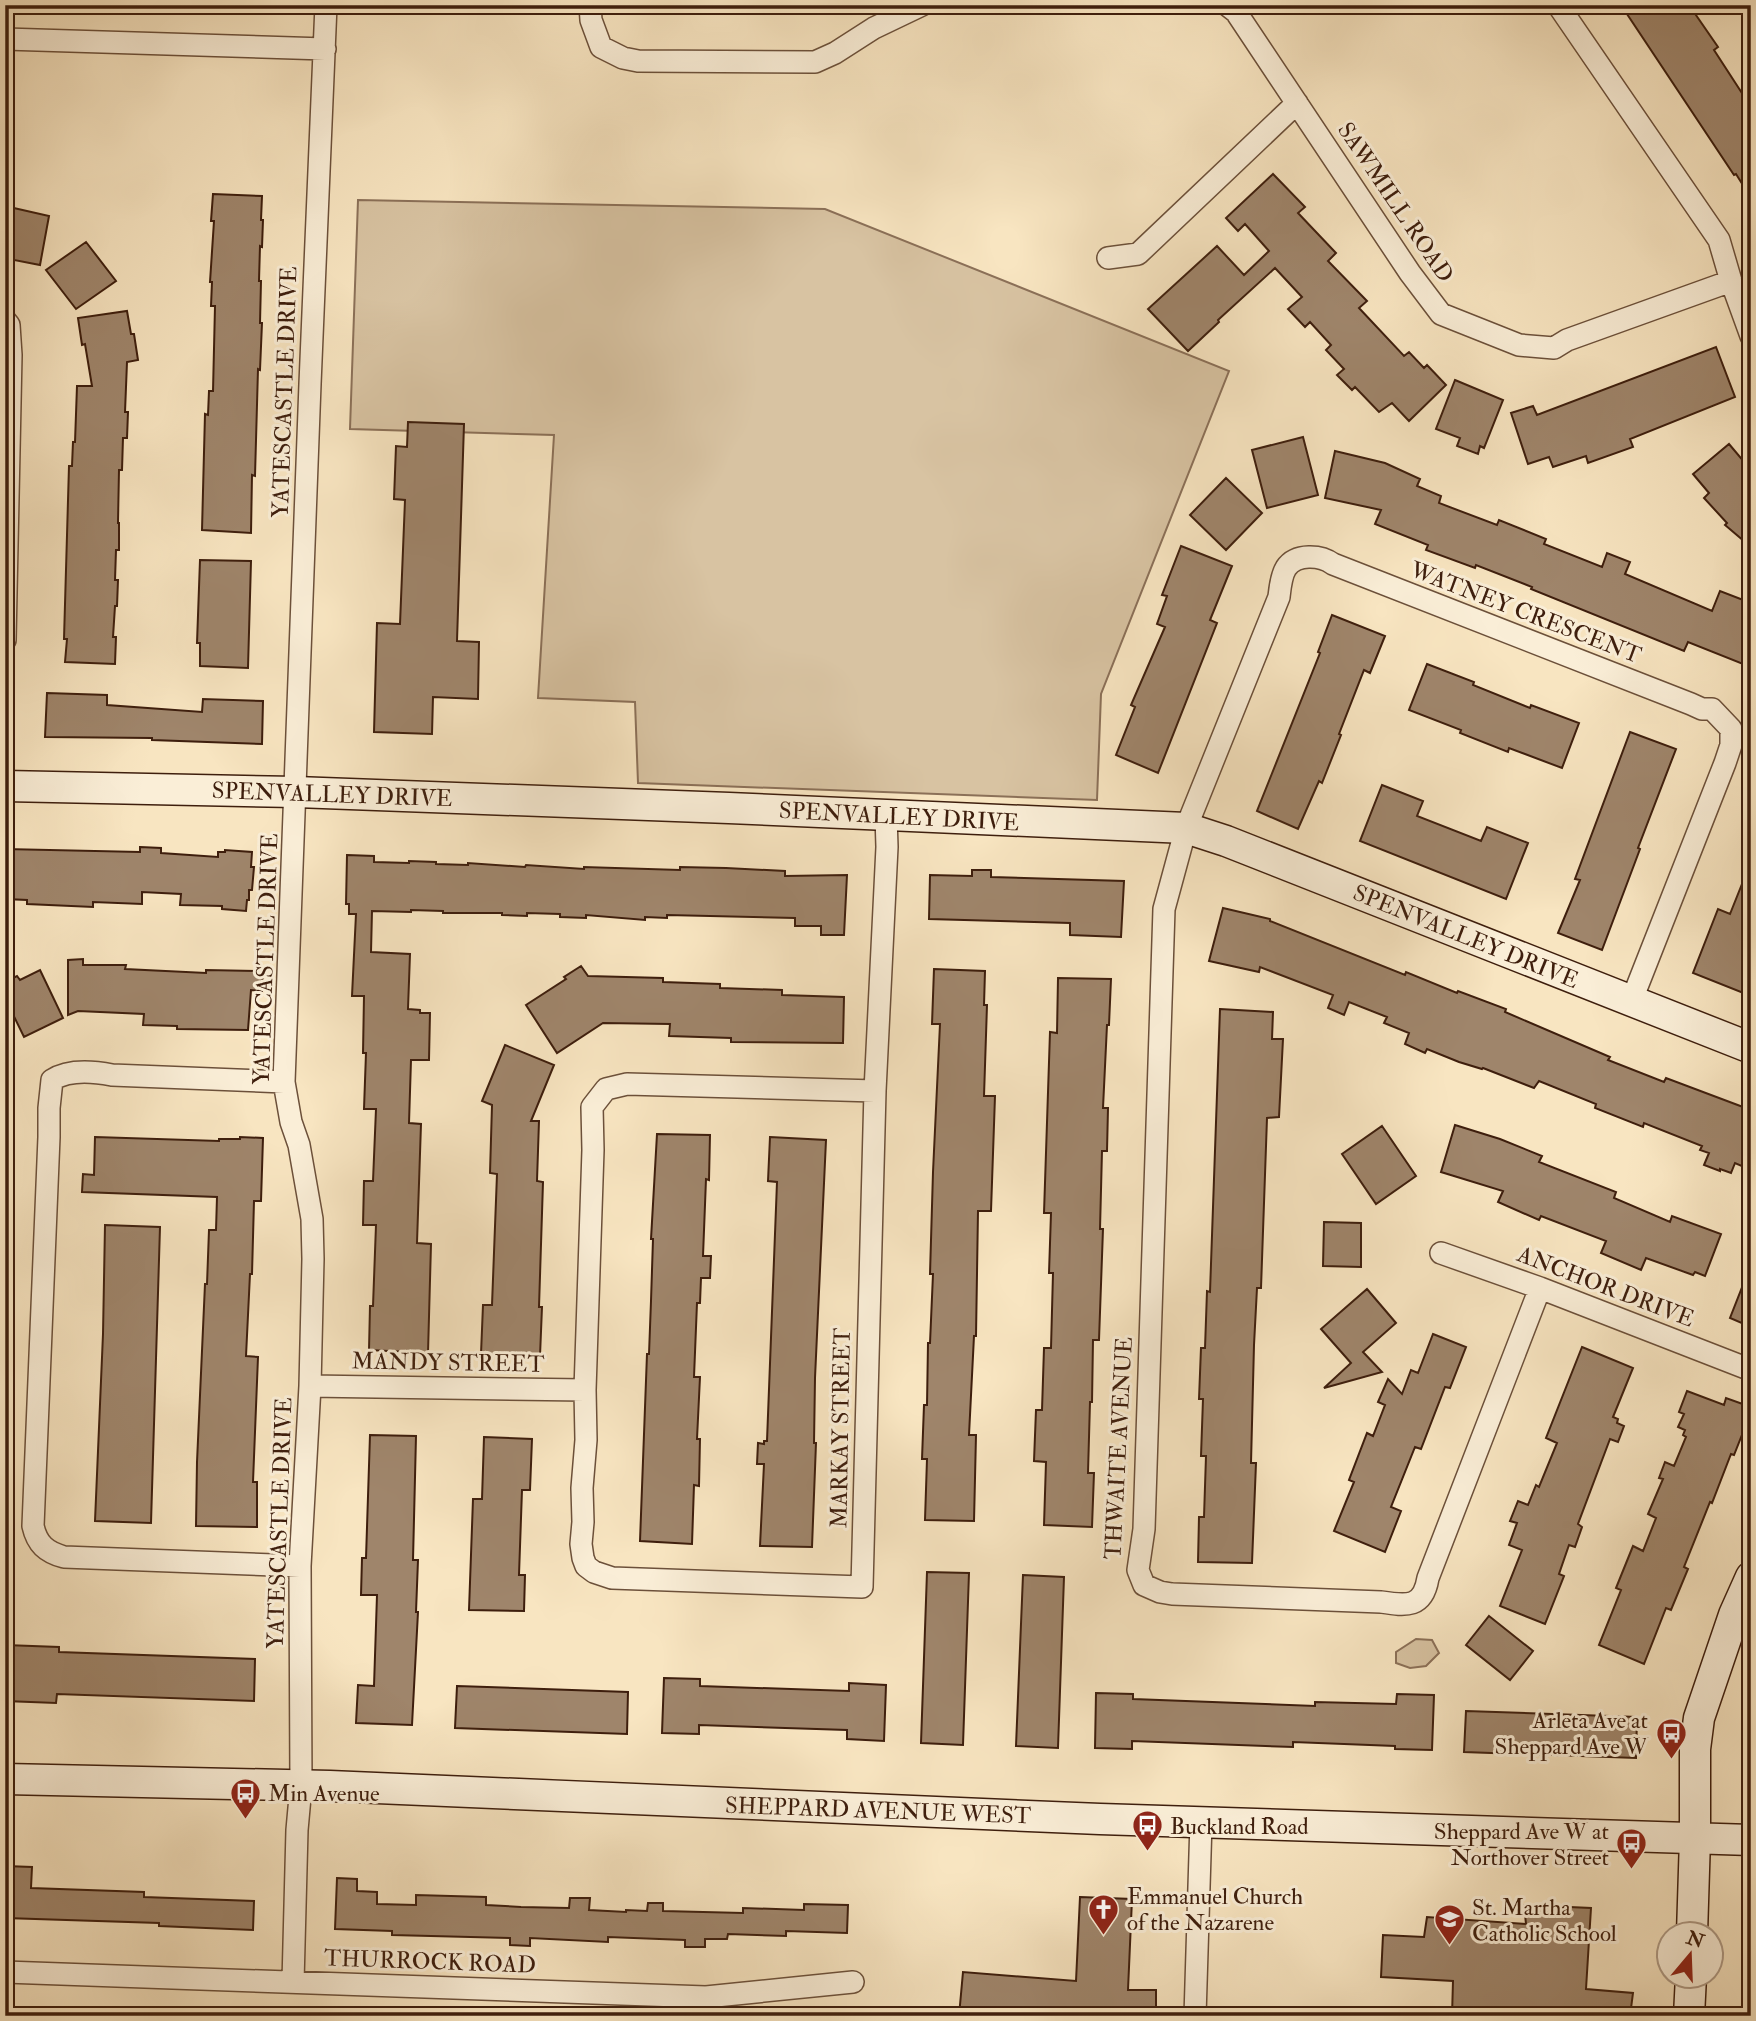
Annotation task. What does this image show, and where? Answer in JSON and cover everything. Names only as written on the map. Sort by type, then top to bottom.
[{"type":"street","name":"YATESCASTLE DRIVE","points":[[301,1786],[300,1566],[310,1386],[313,1259],[312,1219],[284,1082],[326,5]]},
{"type":"street","points":[[590,5],[590,20],[601,47],[623,58],[638,61],[816,62],[874,28],[922,5]]},
{"type":"street","name":"SAWMILL ROAD","points":[[1227,5],[1236,12],[1410,273],[1441,314],[1519,345],[1554,348],[1567,340],[1731,281]]},
{"type":"street","points":[[1558,5],[1719,240],[1751,336]]},
{"type":"street","points":[[5,39],[325,49]]},
{"type":"street","points":[[1108,258],[1138,254],[1297,103]]},
{"type":"street","points":[[5,320],[9,325],[11,355],[5,640]]},
{"type":"street","name":"WATNEY CRESCENT","points":[[1186,828],[1279,597],[1286,567],[1296,560],[1326,558],[1334,564],[1702,709],[1712,709],[1731,729],[1731,746],[1632,1002]]},
{"type":"street","name":"SPENVALLEY DRIVE","points":[[5,786],[296,792],[1186,828],[1226,841],[1751,1048]]},
{"type":"street","name":"MARKAY STREET","points":[[585,1390],[586,1440],[581,1544],[586,1566],[594,1572],[612,1578],[862,1587],[875,1091],[887,847],[886,816]]},
{"type":"street","name":"THWAITE AVENUE","points":[[1186,828],[1164,909],[1144,1530],[1138,1570],[1144,1585],[1160,1592],[1212,1596],[1381,1602],[1397,1605],[1418,1601],[1426,1590],[1428,1578],[1540,1288]]},
{"type":"street","points":[[284,1082],[112,1075],[92,1071],[61,1074],[52,1080],[33,1526],[44,1549],[64,1558],[300,1566]]},
{"type":"street","points":[[585,1390],[592,1107],[606,1089],[627,1084],[654,1083],[875,1091]]},
{"type":"street","name":"ANCHOR DRIVE","points":[[1441,1253],[1540,1288],[1751,1370]]},
{"type":"street","name":"MANDY STREET","points":[[310,1386],[585,1390]]},
{"type":"street","points":[[1692,1920],[1695,1749],[1699,1718],[1730,1624],[1751,1577]]},
{"type":"street","name":"SHEPPARD AVENUE WEST","points":[[5,1779],[301,1786],[1200,1822],[1751,1840]]},
{"type":"street","points":[[293,1982],[297,1830],[301,1786]]},
{"type":"street","points":[[1195,2016],[1200,1822]]},
{"type":"street","name":"THURROCK ROAD","points":[[5,1972],[293,1982],[706,2007],[853,1982]]},
{"type":"street","points":[[1689,2016],[1690,1990]]},
{"type":"shaded area","points":[[358,200],[825,209],[1229,371],[1101,694],[1097,800],[638,783],[635,702],[538,698],[554,435],[350,429]]},
{"type":"shaded area","points":[[1416,1639],[1432,1640],[1439,1653],[1426,1666],[1410,1668],[1396,1663],[1396,1652]]},
{"type":"building","points":[[1621,5],[1689,5],[1718,47],[1714,50],[1751,107],[1751,198],[1736,174],[1734,175]]},
{"type":"building","points":[[1273,174],[1305,207],[1298,213],[1336,253],[1328,261],[1367,301],[1359,308],[1404,356],[1409,352],[1424,368],[1427,365],[1446,385],[1409,421],[1392,403],[1379,412],[1355,387],[1352,390],[1337,375],[1344,369],[1326,350],[1331,345],[1310,322],[1305,327],[1288,309],[1302,297],[1275,268],[1188,351],[1148,309],[1217,246],[1244,275],[1269,251],[1245,224],[1238,231],[1226,218]]},
{"type":"building","points":[[213,194],[262,196],[259,281],[262,323],[251,533],[202,530],[205,414],[208,415],[209,391],[213,391],[215,306],[211,306],[210,282]]},
{"type":"building","points":[[5,206],[49,216],[40,265],[5,256]]},
{"type":"building","points":[[86,242],[116,281],[76,309],[46,270]]},
{"type":"building","points":[[127,311],[138,360],[127,362],[127,438],[123,438],[122,470],[119,470],[119,550],[116,550],[115,580],[118,580],[113,637],[116,637],[115,664],[65,662],[69,466],[72,466],[75,442],[77,386],[92,386],[78,318]]},
{"type":"building","points":[[1716,347],[1735,397],[1630,439],[1633,447],[1588,463],[1586,456],[1553,467],[1549,457],[1528,464],[1511,413],[1533,406],[1537,415]]},
{"type":"building","points":[[1455,380],[1503,400],[1484,448],[1480,446],[1478,454],[1457,446],[1460,438],[1436,429]]},
{"type":"building","points":[[408,422],[464,424],[457,641],[479,642],[478,699],[433,697],[432,734],[374,732],[377,623],[400,624],[405,500],[394,499],[396,446],[407,447]]},
{"type":"building","points":[[1303,437],[1318,495],[1267,508],[1252,450]]},
{"type":"building","points":[[1729,444],[1751,470],[1751,547],[1725,525],[1727,523],[1704,498],[1709,493],[1693,474]]},
{"type":"building","points":[[1335,451],[1385,463],[1420,479],[1417,486],[1441,496],[1439,503],[1497,525],[1499,520],[1546,539],[1544,544],[1602,567],[1607,553],[1630,562],[1625,574],[1712,611],[1720,591],[1751,603],[1751,643],[1743,664],[1688,642],[1684,651],[1476,565],[1475,568],[1426,550],[1428,545],[1375,524],[1381,510],[1325,498]]},
{"type":"building","points":[[1226,478],[1262,513],[1226,550],[1190,515]]},
{"type":"building","points":[[1181,546],[1232,566],[1210,620],[1217,623],[1158,773],[1116,755],[1135,707],[1131,705],[1165,627],[1157,624],[1167,596],[1162,595]]},
{"type":"building","points":[[200,560],[251,561],[248,668],[200,666],[200,643],[197,643]]},
{"type":"building","points":[[1332,615],[1385,636],[1370,673],[1364,670],[1322,783],[1319,781],[1298,829],[1257,811],[1320,653],[1318,652]]},
{"type":"building","points":[[1427,664],[1530,708],[1531,705],[1579,723],[1562,768],[1509,748],[1508,752],[1409,710]]},
{"type":"building","points":[[47,693],[107,695],[107,705],[202,712],[203,699],[263,701],[262,744],[152,738],[45,737]]},
{"type":"building","points":[[1630,732],[1676,749],[1602,950],[1558,933],[1580,880],[1575,879]]},
{"type":"building","points":[[1382,785],[1423,801],[1417,816],[1481,841],[1487,827],[1528,843],[1506,899],[1360,841]]},
{"type":"building","points":[[140,847],[161,848],[161,853],[218,857],[218,852],[225,850],[252,852],[252,890],[249,890],[246,911],[222,909],[222,906],[180,905],[181,894],[142,892],[142,904],[93,902],[93,907],[27,904],[27,900],[5,899],[5,849],[140,852]]},
{"type":"building","points":[[347,855],[374,856],[374,862],[409,861],[584,869],[726,868],[785,871],[785,876],[847,875],[844,935],[821,935],[821,926],[795,926],[795,918],[667,915],[667,918],[645,917],[645,920],[586,915],[586,918],[560,917],[560,914],[527,913],[527,916],[443,911],[372,911],[371,952],[410,954],[408,1009],[430,1013],[429,1060],[411,1060],[409,1123],[421,1124],[417,1243],[431,1244],[428,1353],[369,1350],[376,1225],[363,1225],[364,1181],[373,1181],[376,1109],[364,1109],[364,996],[352,996],[356,914],[349,914],[349,904],[346,904]]},
{"type":"building","points":[[1750,864],[1751,996],[1693,973],[1718,909],[1730,914]]},
{"type":"building","points":[[972,870],[991,870],[991,877],[1124,881],[1121,937],[1070,935],[1070,923],[929,919],[930,875],[972,876]]},
{"type":"building","points":[[1223,908],[1270,919],[1405,975],[1406,972],[1506,1009],[1505,1012],[1610,1057],[1608,1060],[1664,1082],[1666,1078],[1751,1110],[1751,1170],[1735,1163],[1731,1173],[1704,1165],[1709,1153],[1700,1150],[1702,1146],[1644,1123],[1643,1127],[1595,1108],[1596,1104],[1539,1081],[1534,1088],[1427,1049],[1425,1053],[1405,1044],[1409,1033],[1384,1023],[1387,1017],[1349,1002],[1344,1015],[1328,1008],[1333,995],[1260,967],[1259,972],[1209,961]]},
{"type":"building","points":[[83,959],[83,965],[126,965],[125,969],[206,973],[206,970],[263,971],[262,991],[251,990],[248,1030],[177,1029],[177,1026],[143,1025],[144,1014],[78,1011],[68,1015],[68,960]]},
{"type":"building","points":[[581,966],[588,976],[663,978],[663,982],[720,984],[720,988],[782,990],[782,995],[844,997],[843,1043],[731,1042],[731,1038],[669,1036],[670,1024],[603,1023],[557,1053],[526,1005]]},
{"type":"building","points":[[934,969],[985,971],[984,1005],[987,1005],[984,1096],[995,1096],[991,1211],[978,1211],[976,1336],[969,1435],[976,1435],[974,1521],[925,1520],[927,1459],[922,1459],[933,1274],[930,1274],[940,1024],[932,1024]]},
{"type":"building","points":[[40,970],[63,1018],[24,1037],[5,998],[5,982],[17,976],[20,980]]},
{"type":"building","points":[[1058,978],[1111,979],[1103,1108],[1108,1108],[1107,1151],[1102,1151],[1100,1229],[1103,1229],[1099,1340],[1093,1340],[1090,1402],[1088,1473],[1094,1473],[1092,1527],[1044,1525],[1046,1462],[1034,1461],[1036,1410],[1042,1410],[1044,1348],[1051,1348],[1051,1213],[1044,1213],[1050,1032],[1057,1033]]},
{"type":"building","points":[[1220,1009],[1273,1012],[1272,1039],[1283,1039],[1279,1117],[1267,1118],[1261,1288],[1257,1288],[1254,1345],[1251,1463],[1256,1463],[1252,1563],[1198,1562],[1199,1517],[1204,1517],[1206,1456],[1201,1456],[1201,1348],[1205,1348],[1207,1291],[1210,1292]]},
{"type":"building","points":[[505,1045],[554,1065],[531,1121],[539,1121],[537,1181],[543,1182],[540,1356],[481,1354],[483,1305],[492,1305],[497,1174],[490,1173],[492,1105],[482,1101]]},
{"type":"building","points":[[1455,1125],[1542,1156],[1539,1162],[1616,1192],[1614,1198],[1670,1222],[1672,1216],[1721,1234],[1705,1276],[1695,1272],[1693,1275],[1646,1258],[1641,1270],[1601,1253],[1606,1241],[1541,1216],[1539,1220],[1498,1202],[1503,1191],[1441,1172]]},
{"type":"building","points":[[1382,1126],[1416,1176],[1376,1204],[1342,1154]]},
{"type":"building","points":[[657,1134],[710,1135],[703,1256],[711,1256],[710,1278],[701,1278],[700,1303],[697,1303],[694,1377],[700,1377],[697,1439],[700,1439],[699,1486],[694,1485],[692,1544],[640,1541]]},
{"type":"building","points":[[95,1137],[219,1141],[240,1137],[263,1138],[261,1201],[254,1201],[246,1356],[258,1357],[253,1482],[257,1482],[257,1527],[196,1526],[205,1284],[209,1230],[216,1230],[217,1197],[82,1192],[83,1174],[94,1175]]},
{"type":"building","points":[[770,1137],[826,1140],[815,1378],[816,1443],[812,1547],[760,1546],[764,1464],[757,1464],[758,1443],[764,1444],[764,1441],[767,1441],[777,1182],[768,1181]]},
{"type":"building","points":[[1324,1222],[1361,1223],[1361,1267],[1323,1266]]},
{"type":"building","points":[[105,1225],[160,1227],[151,1523],[95,1521]]},
{"type":"building","points":[[1751,1267],[1751,1327],[1730,1318]]},
{"type":"building","points":[[1367,1289],[1396,1323],[1363,1352],[1382,1372],[1324,1388],[1351,1363],[1321,1329]]},
{"type":"building","points":[[1433,1334],[1466,1347],[1450,1388],[1445,1387],[1421,1449],[1415,1447],[1391,1507],[1401,1511],[1385,1552],[1334,1531],[1354,1482],[1349,1480],[1367,1433],[1373,1436],[1385,1405],[1378,1402],[1388,1379],[1402,1394],[1411,1370],[1418,1373]]},
{"type":"building","points":[[1582,1347],[1633,1368],[1613,1417],[1618,1419],[1617,1423],[1624,1426],[1618,1442],[1610,1439],[1578,1524],[1582,1527],[1575,1547],[1569,1545],[1559,1574],[1564,1576],[1545,1624],[1500,1606],[1522,1550],[1509,1545],[1517,1523],[1510,1521],[1518,1501],[1528,1505],[1536,1485],[1539,1487],[1557,1443],[1546,1438]]},
{"type":"building","points":[[1687,1391],[1724,1405],[1726,1398],[1751,1407],[1751,1412],[1734,1455],[1731,1454],[1712,1503],[1710,1502],[1684,1567],[1688,1569],[1671,1610],[1666,1608],[1644,1664],[1599,1645],[1621,1590],[1616,1588],[1633,1546],[1643,1551],[1656,1518],[1648,1514],[1663,1479],[1659,1478],[1665,1462],[1674,1466],[1686,1437],[1683,1435],[1685,1430],[1678,1427],[1684,1414],[1679,1412]]},
{"type":"building","points":[[370,1435],[416,1436],[413,1560],[418,1560],[418,1612],[412,1725],[356,1723],[358,1685],[374,1686],[377,1595],[361,1595],[362,1558],[366,1558]]},
{"type":"building","points":[[484,1437],[532,1439],[530,1490],[522,1490],[519,1575],[525,1575],[524,1611],[469,1610],[473,1499],[482,1499]]},
{"type":"building","points":[[927,1572],[969,1573],[963,1745],[921,1743]]},
{"type":"building","points":[[1023,1575],[1064,1577],[1058,1748],[1016,1746]]},
{"type":"building","points":[[1489,1616],[1533,1651],[1510,1680],[1466,1645]]},
{"type":"building","points":[[5,1645],[59,1647],[59,1652],[255,1659],[254,1701],[57,1694],[56,1703],[5,1701]]},
{"type":"building","points":[[664,1678],[700,1679],[700,1686],[849,1691],[849,1683],[886,1685],[884,1741],[847,1739],[847,1730],[699,1725],[699,1734],[662,1733]]},
{"type":"building","points":[[457,1686],[628,1692],[627,1734],[455,1728]]},
{"type":"building","points":[[1096,1693],[1133,1694],[1133,1699],[1315,1706],[1315,1702],[1396,1704],[1397,1694],[1434,1695],[1432,1750],[1293,1742],[1293,1747],[1132,1741],[1132,1749],[1095,1748]]},
{"type":"building","points":[[1466,1711],[1637,1717],[1636,1758],[1464,1752]]},
{"type":"building","points":[[5,1866],[32,1867],[31,1888],[144,1892],[144,1897],[254,1901],[253,1930],[159,1926],[159,1923],[5,1918]]},
{"type":"building","points":[[337,1878],[357,1879],[357,1891],[377,1892],[377,1904],[416,1905],[416,1895],[486,1897],[486,1905],[569,1908],[570,1898],[590,1898],[589,1910],[626,1912],[647,1911],[648,1903],[663,1903],[663,1911],[743,1913],[743,1908],[804,1910],[804,1904],[848,1905],[847,1933],[786,1931],[786,1936],[728,1934],[727,1939],[705,1939],[705,1947],[685,1947],[685,1940],[608,1937],[608,1942],[530,1938],[530,1946],[510,1945],[510,1938],[392,1935],[392,1931],[335,1929]]},
{"type":"building","name":"Emmanuel Church of the Nazarene","points":[[1080,1897],[1132,1899],[1128,1990],[1156,1990],[1156,2016],[959,2016],[963,1972],[1076,1981]]},
{"type":"building","points":[[1524,1905],[1591,1908],[1586,1989],[1633,1993],[1630,2016],[1554,2016],[1523,2012],[1524,2016],[1452,2016],[1453,1981],[1381,1977],[1383,1935],[1424,1937],[1427,1917],[1526,1924]]},
{"type":"place","name":"Arleta Ave at Sheppard Ave W","points":[[1671,1760]]},
{"type":"place","name":"Min Avenue","points":[[245,1820]]},
{"type":"place","name":"Buckland Road","points":[[1147,1853]]},
{"type":"place","name":"Sheppard Ave W at Northover Street","points":[[1632,1871]]},
{"type":"place","name":"Emmanuel Church of the Nazarene","points":[[1104,1936]]},
{"type":"place","name":"St. Martha Catholic School","points":[[1449,1947]]}]
